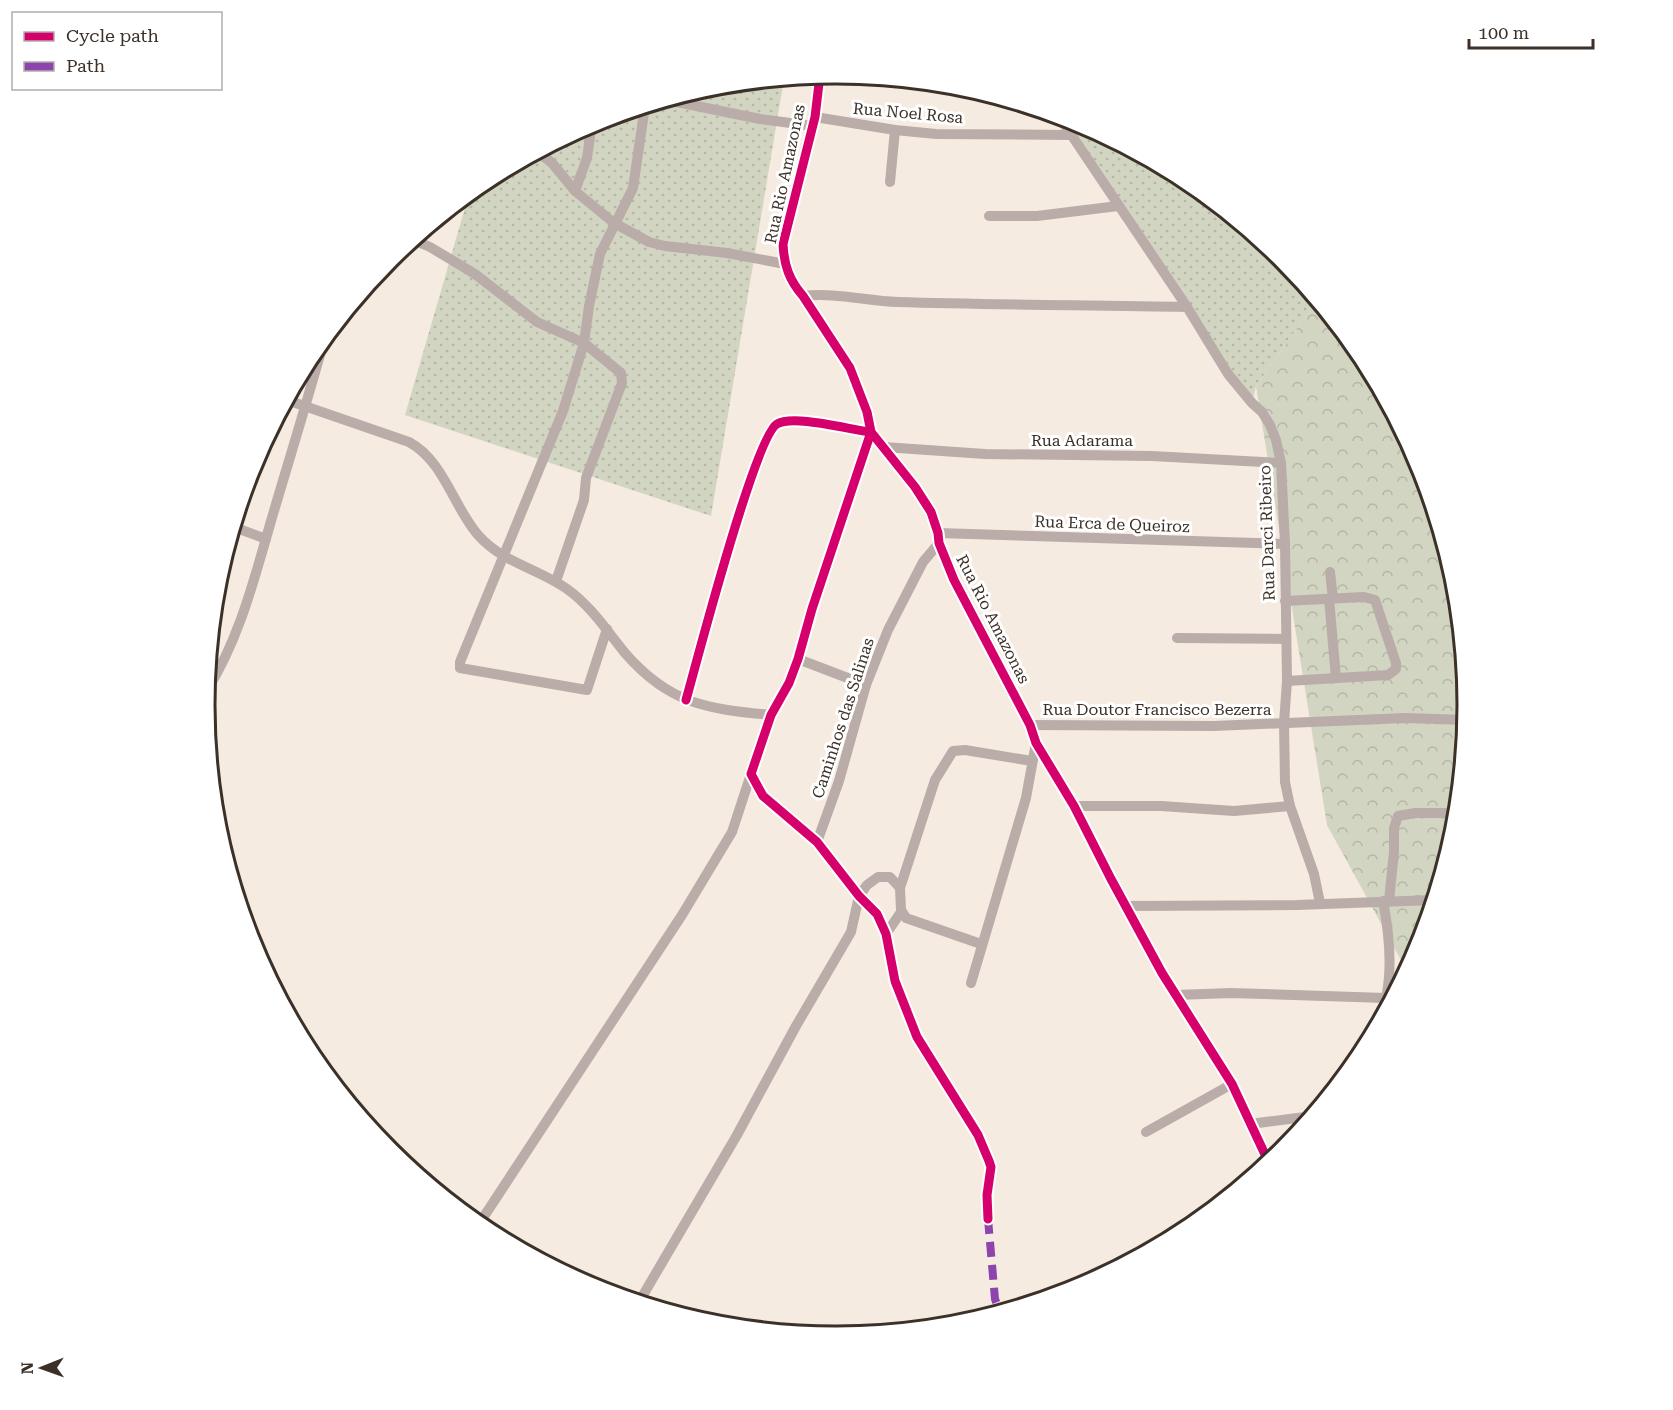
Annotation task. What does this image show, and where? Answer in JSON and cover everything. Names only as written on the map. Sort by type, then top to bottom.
[{"type":"street","name":"Rua Rio Amazonas","points":[[819,84],[814,122],[783,244],[785,264],[794,286],[850,368],[867,412],[871,432],[924,499],[931,512],[954,580],[1030,725],[1036,743],[1074,806],[1125,906],[1176,995],[1232,1084],[1265,1154]]},
{"type":"street","name":"Rua Noel Rosa","points":[[683,103],[772,121],[814,122],[936,134],[1072,135]]},
{"type":"street","points":[[607,629],[587,690],[460,668],[460,662],[563,411],[584,343],[600,254],[633,188],[644,115]]},
{"type":"street","name":"Rua Darci Ribeiro","points":[[1067,128],[1187,307],[1228,374],[1262,412],[1270,425],[1281,463],[1285,544],[1287,681],[1284,770],[1290,806],[1314,874],[1320,903]]},
{"type":"street","points":[[890,182],[895,130]]},
{"type":"street","points":[[574,191],[587,158],[590,135]]},
{"type":"street","points":[[545,157],[574,191],[615,223],[649,242],[785,264]]},
{"type":"street","points":[[989,216],[1037,216],[1118,206]]},
{"type":"street","points":[[421,244],[455,261],[537,322],[584,343],[621,373],[622,383],[586,478],[584,500],[556,581]]},
{"type":"street","points":[[803,296],[841,295],[895,302],[1187,307]]},
{"type":"street","points":[[217,674],[236,635],[317,365]]},
{"type":"street","points":[[294,403],[409,442],[420,448],[434,463],[466,520],[480,537],[504,558],[556,581],[570,590],[649,677],[669,691],[703,706],[771,715]]},
{"type":"street","points":[[483,1216],[682,915],[732,832],[771,715],[789,683],[798,659],[812,609],[871,432],[808,421],[788,420],[776,424],[767,436],[752,474],[686,700]]},
{"type":"street","name":"Rua Adarama","points":[[884,447],[985,454],[1152,456],[1281,463]]},
{"type":"street","points":[[241,530],[266,539]]},
{"type":"street","name":"Rua Erca de Queiroz","points":[[938,538],[1285,544]]},
{"type":"street","name":"Caminhos das Salinas","points":[[817,842],[839,781],[866,685],[902,600],[938,538]]},
{"type":"street","points":[[1329,572],[1336,678]]},
{"type":"street","points":[[1285,601],[1364,597],[1375,600],[1396,663],[1396,669],[1388,675],[1287,681]]},
{"type":"street","points":[[1177,638],[1286,639]]},
{"type":"street","points":[[798,659],[866,685]]},
{"type":"street","name":"Rua Doutor Francisco Bezerra","points":[[1030,725],[1214,726],[1405,718],[1457,720]]},
{"type":"street","points":[[971,983],[981,944],[1013,848],[1026,798],[1036,743]]},
{"type":"street","points":[[981,944],[906,918],[902,912],[900,888],[934,780],[953,751],[965,750],[1032,761]]},
{"type":"street","points":[[752,774],[757,787],[771,804],[817,842],[859,896],[877,914],[886,934],[895,981],[916,1037],[978,1135],[989,1161],[991,1167],[987,1195],[988,1219]]},
{"type":"street","points":[[1074,806],[1161,806],[1234,811],[1290,806]]},
{"type":"street","points":[[1387,992],[1389,933],[1386,901],[1394,852],[1394,828],[1398,816],[1415,813],[1448,813]]},
{"type":"street","points":[[643,1295],[737,1135],[796,1026],[851,932],[859,896],[872,881],[883,876],[894,881],[900,888]]},
{"type":"street","points":[[1125,906],[1426,900]]},
{"type":"street","points":[[886,934],[902,912]]},
{"type":"street","points":[[1176,995],[1230,993],[1384,998]]},
{"type":"street","points":[[1146,1132],[1232,1084]]},
{"type":"street","points":[[1250,1124],[1300,1118]]},
{"type":"green space","points":[[783,86],[711,516],[405,415],[465,207],[526,167],[599,131],[676,105],[715,96]]},
{"type":"green space","points":[[1070,130],[1147,167],[1215,212],[1276,266],[1312,307],[1256,386],[1252,403]]},
{"type":"green space","points":[[1312,307],[1353,360],[1393,430],[1425,505],[1436,544],[1446,584],[1456,664],[1458,705],[1456,746],[1446,826],[1436,866],[1425,905],[1402,961],[1327,825],[1256,386]]},
{"type":"marked path","points":[[988,1219],[997,1305]]},
{"type":"cycle path","points":[[819,84],[815,117],[783,244],[788,272],[850,368],[867,412],[871,432],[915,487],[931,512],[939,543],[954,580],[1030,725],[1036,743],[1074,806],[1162,973],[1232,1084],[1265,1154]]},
{"type":"cycle path","points":[[686,700],[741,507],[767,438],[777,424],[785,421],[808,422],[871,432],[812,609],[798,659],[789,683],[771,715],[751,774],[763,796],[817,842],[859,896],[877,914],[886,934],[895,981],[917,1037],[978,1135],[989,1161],[991,1167],[987,1195],[988,1219]]}]
